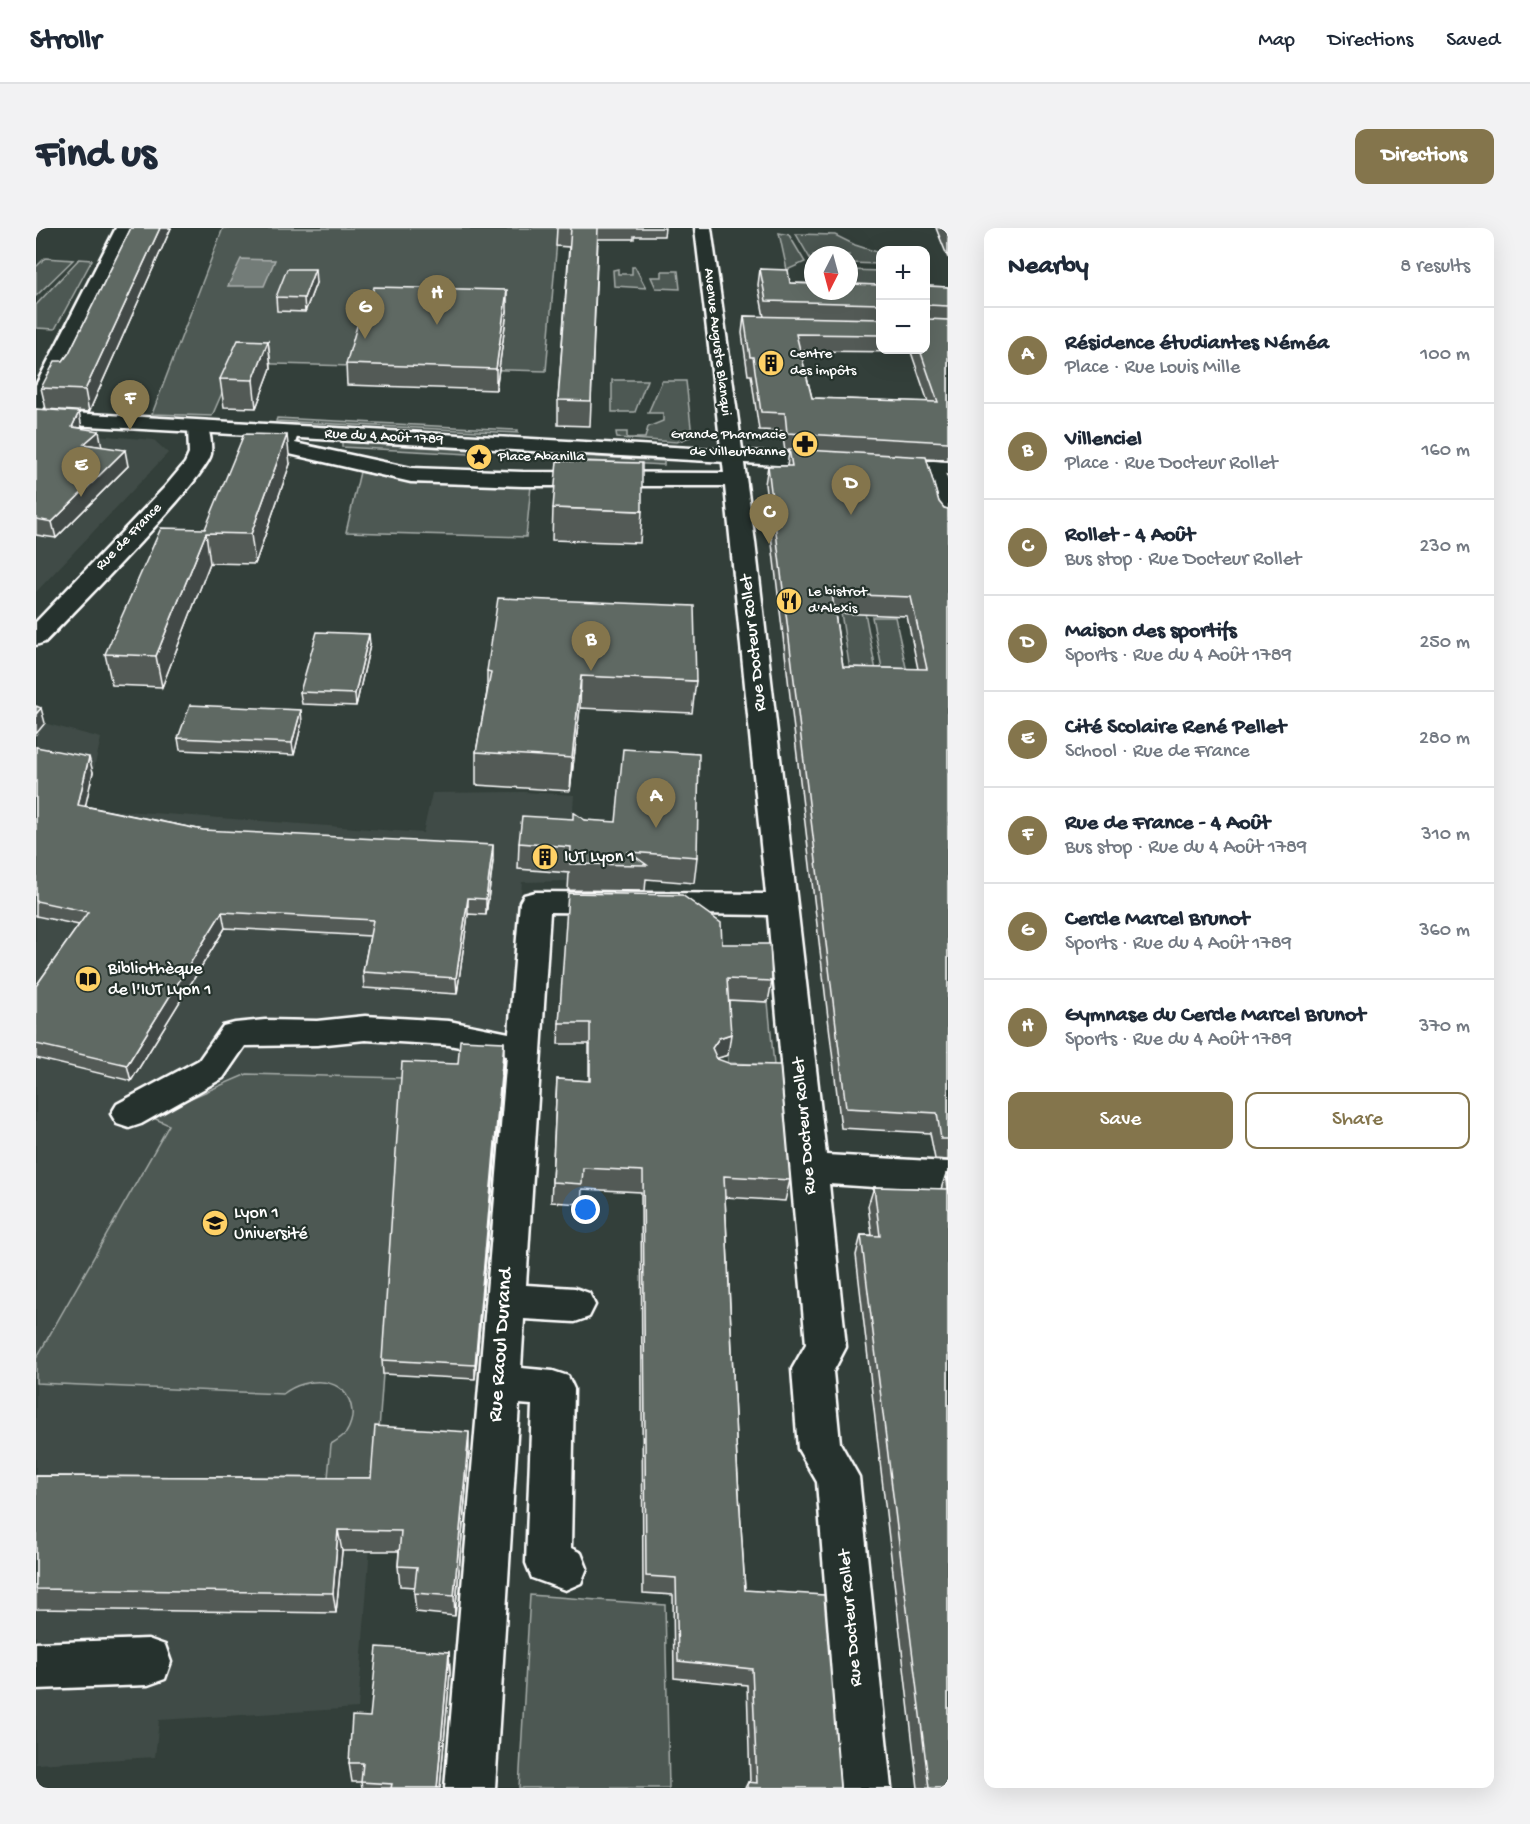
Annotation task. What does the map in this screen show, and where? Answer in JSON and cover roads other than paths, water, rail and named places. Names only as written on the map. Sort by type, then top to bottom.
[{"type":"street","points":[[36,405],[124,228]]},
{"type":"street","name":"Avenue Auguste Blanqui","points":[[703,228],[713,323],[734,468]]},
{"type":"street","points":[[713,323],[736,324]]},
{"type":"street","name":"Rue du 4 Août 1789","points":[[36,417],[289,432],[734,468],[858,463],[940,468]]},
{"type":"street","name":"Rue de France","points":[[36,636],[172,493],[195,465],[200,453],[198,427]]},
{"type":"street","points":[[289,432],[284,443],[288,448],[411,475],[523,479],[734,468]]},
{"type":"street","name":"Rue Docteur Rollet","points":[[734,468],[782,904],[784,1072],[809,1168],[826,1347],[812,1370],[819,1449],[838,1477],[866,1788]]},
{"type":"street","points":[[940,468],[948,519]]},
{"type":"street","name":"Rue Raoul Durand","points":[[470,1788],[505,1301],[514,1045],[535,902],[782,904]]},
{"type":"street","points":[[129,1114],[211,1069],[236,1035],[265,1032],[317,1034],[362,1046],[440,1048],[514,1045]]},
{"type":"street","points":[[809,1168],[948,1177]]},
{"type":"street","points":[[505,1301],[575,1305]]},
{"type":"street","points":[[500,1384],[553,1389],[548,1563],[565,1568]]},
{"type":"street","points":[[36,1666],[148,1662]]},
{"type":"place","name":"Gymnase du Cercle Marcel Brunot","points":[[437,325]]},
{"type":"place","name":"Cercle Marcel Brunot","points":[[365,339]]},
{"type":"place","name":"Centre des impôts","points":[[771,363]]},
{"type":"place","name":"Rue de France - 4 Août","points":[[130,430]]},
{"type":"place","name":"Grande Pharmacie de Villeurbanne","points":[[805,444]]},
{"type":"place","name":"Place Abanilla","points":[[479,457]]},
{"type":"place","name":"Cité Scolaire René Pellet","points":[[81,497]]},
{"type":"place","name":"Maison des sportifs","points":[[851,515]]},
{"type":"place","name":"Rollet - 4 Août","points":[[769,544]]},
{"type":"place","name":"Le bistrot d'Alexis","points":[[789,601]]},
{"type":"place","name":"Villenciel","points":[[591,671]]},
{"type":"place","name":"Résidence étudiantes Néméa","points":[[656,828]]},
{"type":"place","name":"IUT Lyon 1","points":[[545,857]]},
{"type":"place","name":"Bibliothèque de l'IUT Lyon 1","points":[[88,979]]},
{"type":"place","name":"Lyon 1 Université","points":[[215,1223]]}]
